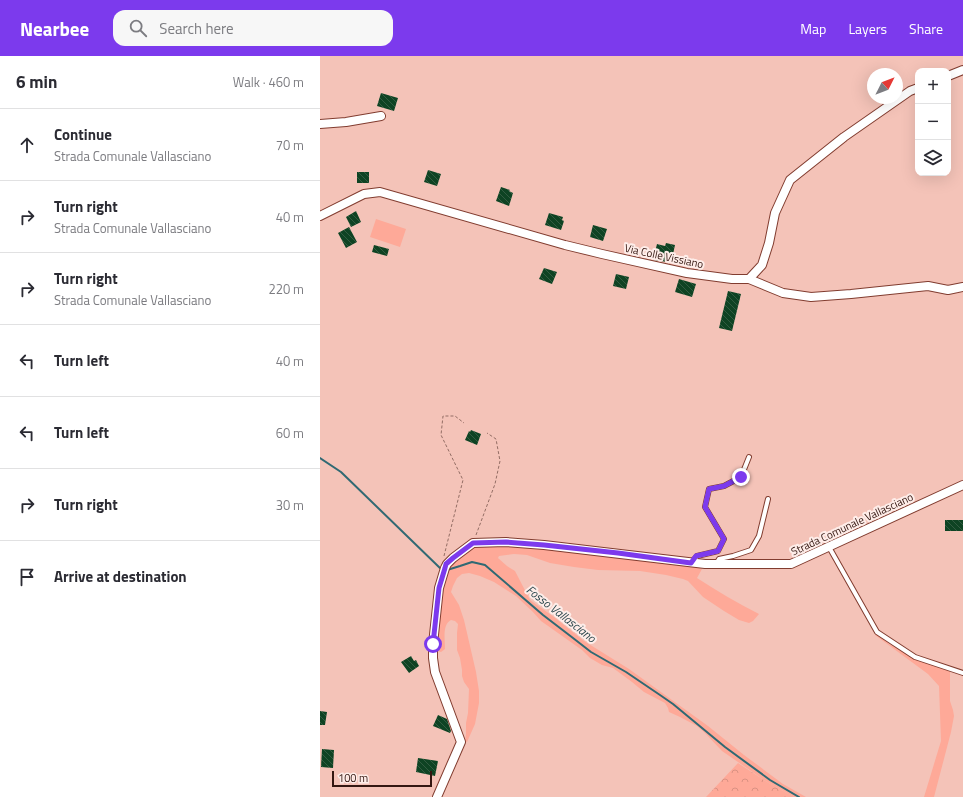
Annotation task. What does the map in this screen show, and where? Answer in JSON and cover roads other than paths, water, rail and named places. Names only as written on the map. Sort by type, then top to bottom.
[{"type":"street","points":[[951,75],[963,70]]},
{"type":"street","points":[[915,89],[910,91],[844,137],[790,180],[775,213],[769,243],[762,265],[749,279],[783,293],[811,297],[928,286],[948,290],[963,287]]},
{"type":"street","points":[[320,124],[346,122],[381,116]]},
{"type":"street","name":"Via Colle Vissiano","points":[[320,216],[364,194],[380,192],[565,245],[687,273],[732,279],[749,279]]},
{"type":"street","name":"Strada Comunale Vallasciano","points":[[437,797],[461,742],[436,672],[433,658],[439,588],[445,568],[473,543],[506,542],[544,545],[691,563],[792,564],[963,485]]},
{"type":"lane","points":[[691,563],[696,556],[718,551],[724,539],[705,507],[709,489],[724,486],[741,477],[749,457]]},
{"type":"lane","points":[[716,564],[719,559],[752,550],[759,536],[768,499]]},
{"type":"lane","points":[[829,547],[877,632],[915,657],[963,674]]},
{"type":"waterway","name":"Fosso Vallasciano","points":[[320,458],[341,472],[441,569]]},
{"type":"waterway","name":"Fosso Vallasciano","points":[[447,570],[472,562],[485,565],[543,615],[591,652],[626,672],[673,704],[725,747],[770,780],[799,797]]}]
